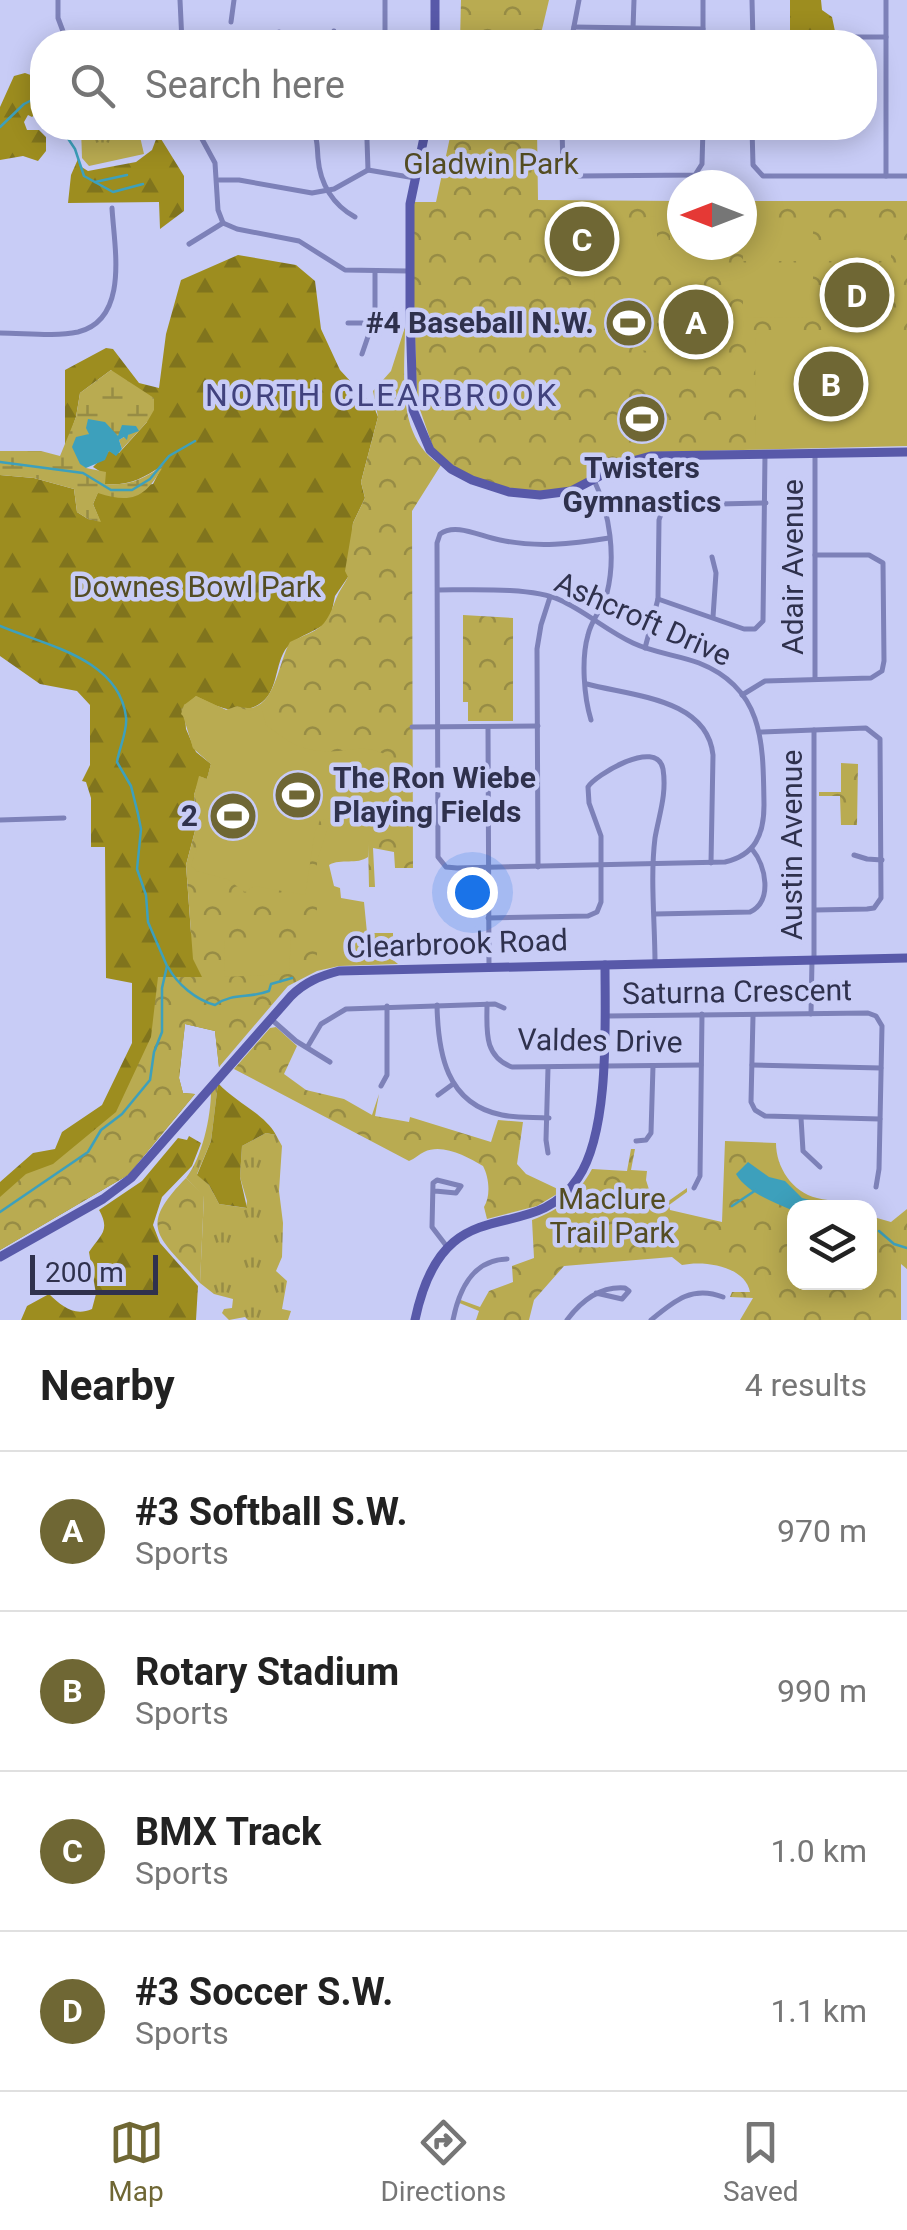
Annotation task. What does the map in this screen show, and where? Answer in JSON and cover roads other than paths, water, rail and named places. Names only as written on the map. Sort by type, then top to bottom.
[{"type":"street","points":[[58,0],[61,30]]},
{"type":"street","points":[[180,0],[181,30]]},
{"type":"street","points":[[230,22],[234,0]]},
{"type":"street","points":[[385,0],[385,30]]},
{"type":"street","points":[[435,0],[435,30]]},
{"type":"street","points":[[573,30],[580,0]]},
{"type":"street","points":[[633,28],[634,0]]},
{"type":"street","points":[[574,27],[703,29],[702,0]]},
{"type":"street","points":[[752,0],[752,30]]},
{"type":"street","points":[[886,0],[886,176]]},
{"type":"street","points":[[877,38],[886,38]]},
{"type":"street","points":[[204,140],[219,180],[218,210],[223,222],[300,241],[339,268],[410,270]]},
{"type":"street","points":[[317,140],[318,164],[328,191],[339,207],[355,217]]},
{"type":"street","points":[[367,140],[368,170]]},
{"type":"street","points":[[423,140],[410,204],[412,410],[423,440],[460,475],[522,494],[555,494],[631,461],[652,456],[907,452]]},
{"type":"street","points":[[562,140],[562,163],[570,174],[690,176],[702,164],[702,140]]},
{"type":"street","points":[[752,140],[753,165],[762,176],[907,176]]},
{"type":"street","points":[[219,180],[312,193],[328,191],[368,170],[415,178]]},
{"type":"street","points":[[0,333],[76,332],[103,316],[115,288],[112,208]]},
{"type":"street","points":[[189,244],[223,222]]},
{"type":"street","points":[[362,354],[374,323],[375,271]]},
{"type":"street","points":[[348,322],[374,323]]},
{"type":"street","points":[[658,600],[750,630],[763,621],[766,454]]},
{"type":"street","name":"Adair Avenue","points":[[815,454],[815,679]]},
{"type":"street","points":[[591,720],[587,706],[586,641],[609,584],[606,508],[594,480]]},
{"type":"street","points":[[645,648],[658,600],[662,511],[674,505],[766,504]]},
{"type":"street","points":[[609,538],[537,545],[497,540],[456,528],[446,529],[438,539],[438,857],[442,865],[451,868],[601,866],[711,863],[738,859],[752,849],[763,866],[764,900],[758,909],[655,914]]},
{"type":"street","points":[[742,694],[760,681],[874,678],[882,671],[882,563],[869,555],[815,556]]},
{"type":"street","points":[[712,557],[716,573],[714,617]]},
{"type":"street","name":"Ashcroft Drive","points":[[438,590],[550,597],[645,648],[714,670],[742,694],[760,732],[764,815],[760,837],[752,849]]},
{"type":"street","points":[[538,867],[538,642],[550,597]]},
{"type":"street","points":[[587,684],[677,708],[692,714],[702,724],[714,755],[711,863]]},
{"type":"street","points":[[488,726],[488,968]]},
{"type":"street","points":[[412,727],[538,726]]},
{"type":"street","points":[[760,732],[870,728],[880,738],[881,898],[874,908],[814,910]]},
{"type":"street","name":"Austin Avenue","points":[[811,1014],[814,730]]},
{"type":"street","points":[[488,918],[593,914],[601,902],[601,836],[589,804],[588,787],[598,776],[646,754],[656,757],[663,770],[664,806],[655,840],[655,964]]},
{"type":"street","points":[[0,820],[64,818]]},
{"type":"street","points":[[854,854],[882,860]]},
{"type":"street","name":"Clearbrook Road","points":[[0,1258],[131,1178],[305,984],[339,971],[907,958]]},
{"type":"street","points":[[418,1320],[430,1270],[449,1249],[473,1229],[538,1209],[565,1194],[586,1165],[600,1106],[605,965]]},
{"type":"street","points":[[308,1046],[320,1024],[338,1011],[487,1004],[504,1008]]},
{"type":"street","name":"Valdes Drive","points":[[487,1004],[488,1043],[499,1061],[520,1068],[701,1064]]},
{"type":"street","points":[[437,1005],[440,1057],[453,1084],[477,1106],[498,1115],[548,1118]]},
{"type":"street","points":[[382,1086],[386,1074],[388,1006]]},
{"type":"street","points":[[694,1188],[700,1176],[702,1014]]},
{"type":"street","name":"Saturna Crescent","points":[[604,1016],[876,1016],[882,1026],[876,1188]]},
{"type":"street","points":[[754,1016],[751,1102],[755,1110],[765,1116],[880,1118]]},
{"type":"street","points":[[271,1019],[296,1041],[330,1062]]},
{"type":"street","points":[[636,1142],[646,1140],[651,1132],[653,1066]]},
{"type":"street","points":[[752,1066],[881,1068]]},
{"type":"street","points":[[548,1068],[548,1152]]},
{"type":"street","points":[[438,1095],[453,1084]]},
{"type":"street","points":[[802,1117],[803,1152],[820,1167]]},
{"type":"street","points":[[435,1191],[456,1193],[461,1186],[437,1180],[433,1183],[432,1227],[449,1249]]},
{"type":"street","points":[[453,1320],[462,1288],[474,1273],[489,1263],[506,1259]]},
{"type":"street","points":[[567,1320],[596,1293],[602,1288],[629,1291],[622,1299],[596,1293]]},
{"type":"street","points":[[651,1320],[688,1293],[723,1297]]},
{"type":"water","points":[[88,419],[105,422],[118,436],[122,425],[136,426],[139,431],[128,435],[127,440],[119,440],[122,449],[116,456],[109,451],[105,460],[86,468],[72,447],[76,437],[89,434]]},
{"type":"water","points":[[748,1162],[769,1177],[785,1181],[802,1198],[810,1200],[787,1200],[787,1208],[747,1187],[736,1174]]},
{"type":"waterway","points":[[0,127],[30,101]]},
{"type":"waterway","points":[[69,140],[84,176],[113,192],[143,184]]},
{"type":"waterway","points":[[95,182],[127,175]]},
{"type":"waterway","points":[[0,462],[83,473],[111,490],[132,490],[150,479],[169,456],[195,441]]},
{"type":"waterway","points":[[0,626],[77,656],[110,681],[120,697],[126,722],[117,762],[131,786],[138,814],[141,829],[137,869],[146,895],[148,922],[167,966],[162,988],[162,1032],[150,1080],[122,1114],[101,1130],[88,1152],[0,1212]]},
{"type":"waterway","points":[[168,967],[188,991],[215,1005],[228,998],[269,991],[271,984],[292,978]]},
{"type":"waterway","points":[[732,1206],[756,1190]]},
{"type":"waterway","points":[[879,1231],[894,1244],[907,1248]]},
{"type":"place","name":"BMX Track","points":[[582,239]]},
{"type":"place","name":"#3 Soccer S.W.","points":[[857,295]]},
{"type":"place","name":"#3 Softball S.W.","points":[[696,322]]},
{"type":"place","name":"#4 Baseball N.W.","points":[[629,323]]},
{"type":"place","name":"Rotary Stadium","points":[[831,384]]},
{"type":"place","name":"Twisters Gymnastics","points":[[642,419]]},
{"type":"place","name":"The Ron Wiebe Playing Fields","points":[[298,795]]},
{"type":"place","name":"2","points":[[233,816]]},
{"type":"district","name":"NORTH CLEARBROOK","points":[[382,395]]},
{"type":"park label","name":"Gladwin Park","points":[[491,164]]},
{"type":"park label","name":"Downes Bowl Park","points":[[197,587]]},
{"type":"park label","name":"Maclure Trail Park","points":[[612,1216]]}]
